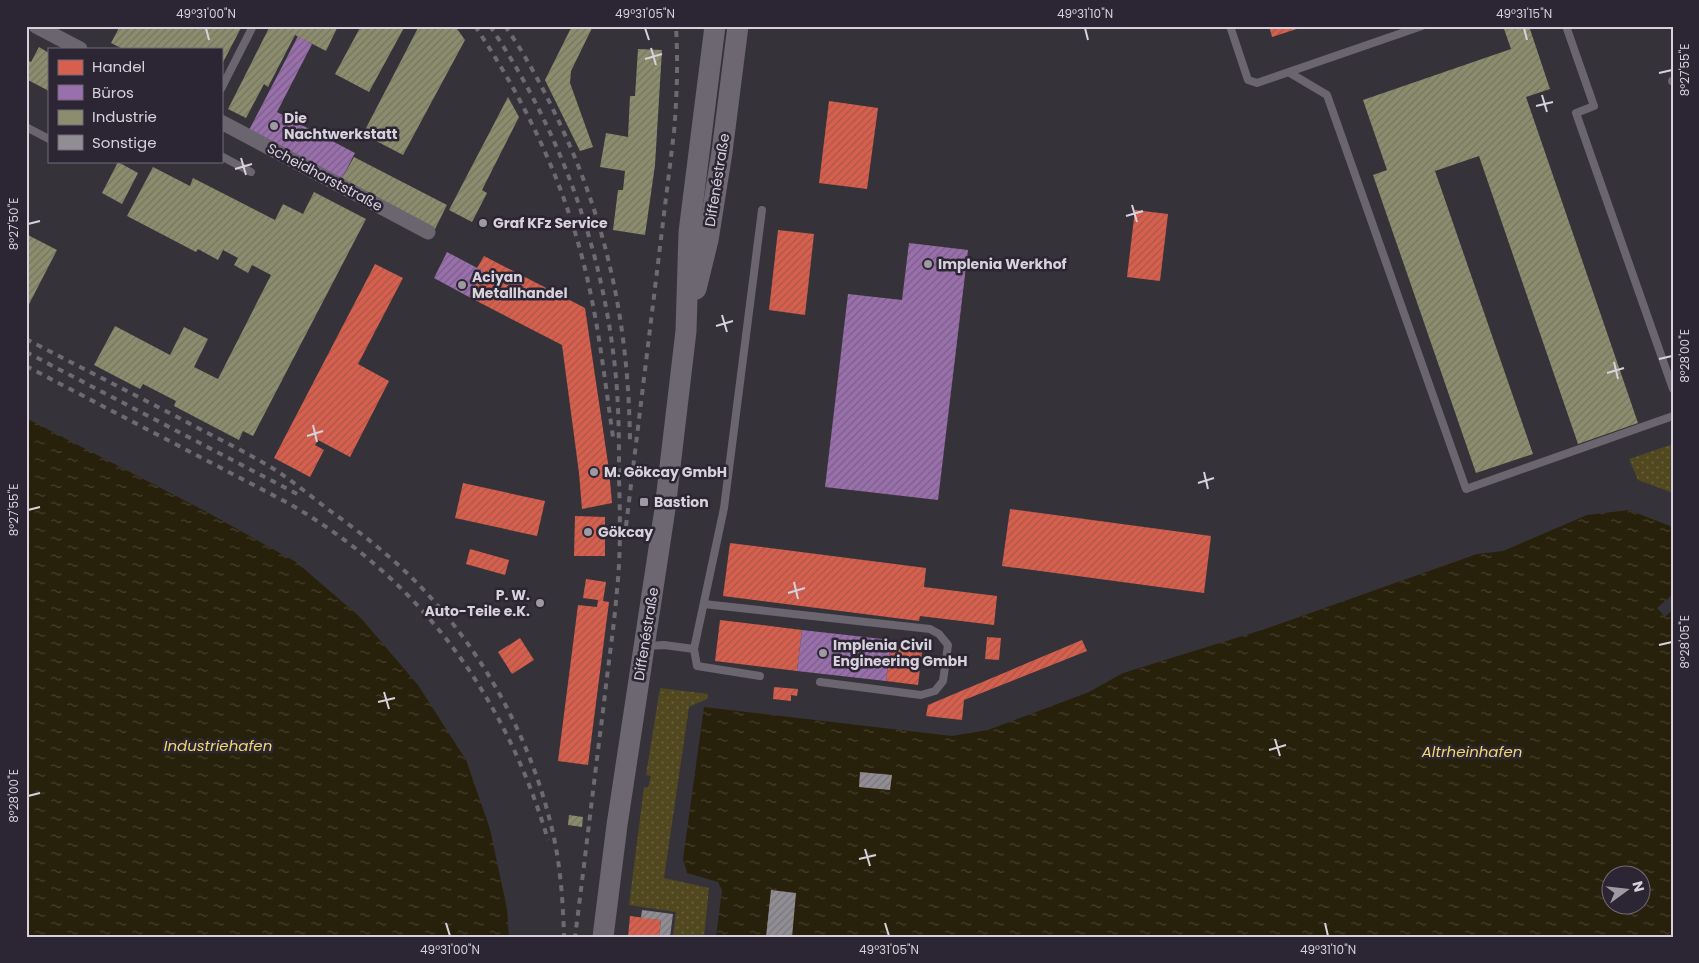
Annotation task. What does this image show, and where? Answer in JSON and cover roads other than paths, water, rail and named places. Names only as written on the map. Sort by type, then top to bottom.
[{"type":"main road","name":"Diffenéstraße","points":[[686,331],[708,240],[738,26]]},
{"type":"main road","name":"Diffenéstraße","points":[[603,937],[617,825],[664,509],[686,331],[689,232],[713,28]]},
{"type":"street","points":[[36,26],[78,48]]},
{"type":"street","name":"Scheidhorststraße","points":[[222,123],[428,232]]},
{"type":"lane","points":[[222,87],[253,26]]},
{"type":"lane","points":[[1230,26],[1248,80],[1257,83],[1422,26]]},
{"type":"lane","points":[[1566,26],[1594,106],[1576,113],[1673,389]]},
{"type":"lane","points":[[1290,73],[1327,95],[1466,489],[1673,416]]},
{"type":"lane","points":[[26,127],[48,138]]},
{"type":"lane","points":[[222,157],[251,172]]},
{"type":"lane","points":[[760,676],[697,666],[694,649],[724,508],[762,210]]},
{"type":"lane","points":[[704,604],[930,629],[939,634],[948,645],[943,681],[935,691],[920,695],[820,682]]},
{"type":"lane","points":[[644,646],[664,645],[694,649]]},
{"type":"water","name":"Industriehafen","points":[[26,418],[205,511],[296,562],[360,617],[418,685],[466,760],[490,829],[507,909],[509,937],[26,937]]},
{"type":"water","name":"Altrheinhafen","points":[[1629,510],[1670,526],[1673,529],[1673,937],[716,937],[722,890],[718,882],[687,873],[683,859],[704,707],[952,736],[988,730],[1089,692],[1123,673],[1265,629],[1477,554],[1503,551],[1587,515]]},
{"type":"railway","points":[[475,26],[494,55],[527,114],[542,145],[567,208],[591,293],[613,437]]},
{"type":"railway","points":[[490,26],[515,65],[537,105],[574,190],[600,277],[609,322],[615,368],[620,548],[613,632],[575,937]]},
{"type":"railway","points":[[505,26],[521,50],[561,126],[578,165],[604,242],[613,281],[626,361],[630,444]]},
{"type":"railway","points":[[626,526],[674,132],[677,79],[676,26]]},
{"type":"railway","points":[[26,339],[254,457],[277,471],[380,549],[435,602],[481,663],[501,696],[533,765],[545,801],[554,838],[561,888],[564,937]]},
{"type":"railway","points":[[26,352],[301,496]]},
{"type":"railway","points":[[26,366],[288,503],[335,533],[378,567],[417,605],[451,646],[482,690],[508,737],[530,787],[548,840]]},
{"type":"place","name":"Die Nachtwerkstatt","points":[[274,126]]},
{"type":"place","name":"Graf KFz Service","points":[[483,223]]},
{"type":"place","name":"Implenia Werkhof","points":[[928,264]]},
{"type":"place","name":"Aciyan Metallhandel","points":[[462,285]]},
{"type":"place","name":"M. Gökcay GmbH","points":[[594,472]]},
{"type":"place","name":"Bastion","points":[[644,502]]},
{"type":"place","name":"Gökcay","points":[[588,532]]},
{"type":"place","name":"P. W. Auto-Teile e.K.","points":[[540,603]]},
{"type":"place","name":"Implenia Civil Engineering GmbH","points":[[823,653]]}]
